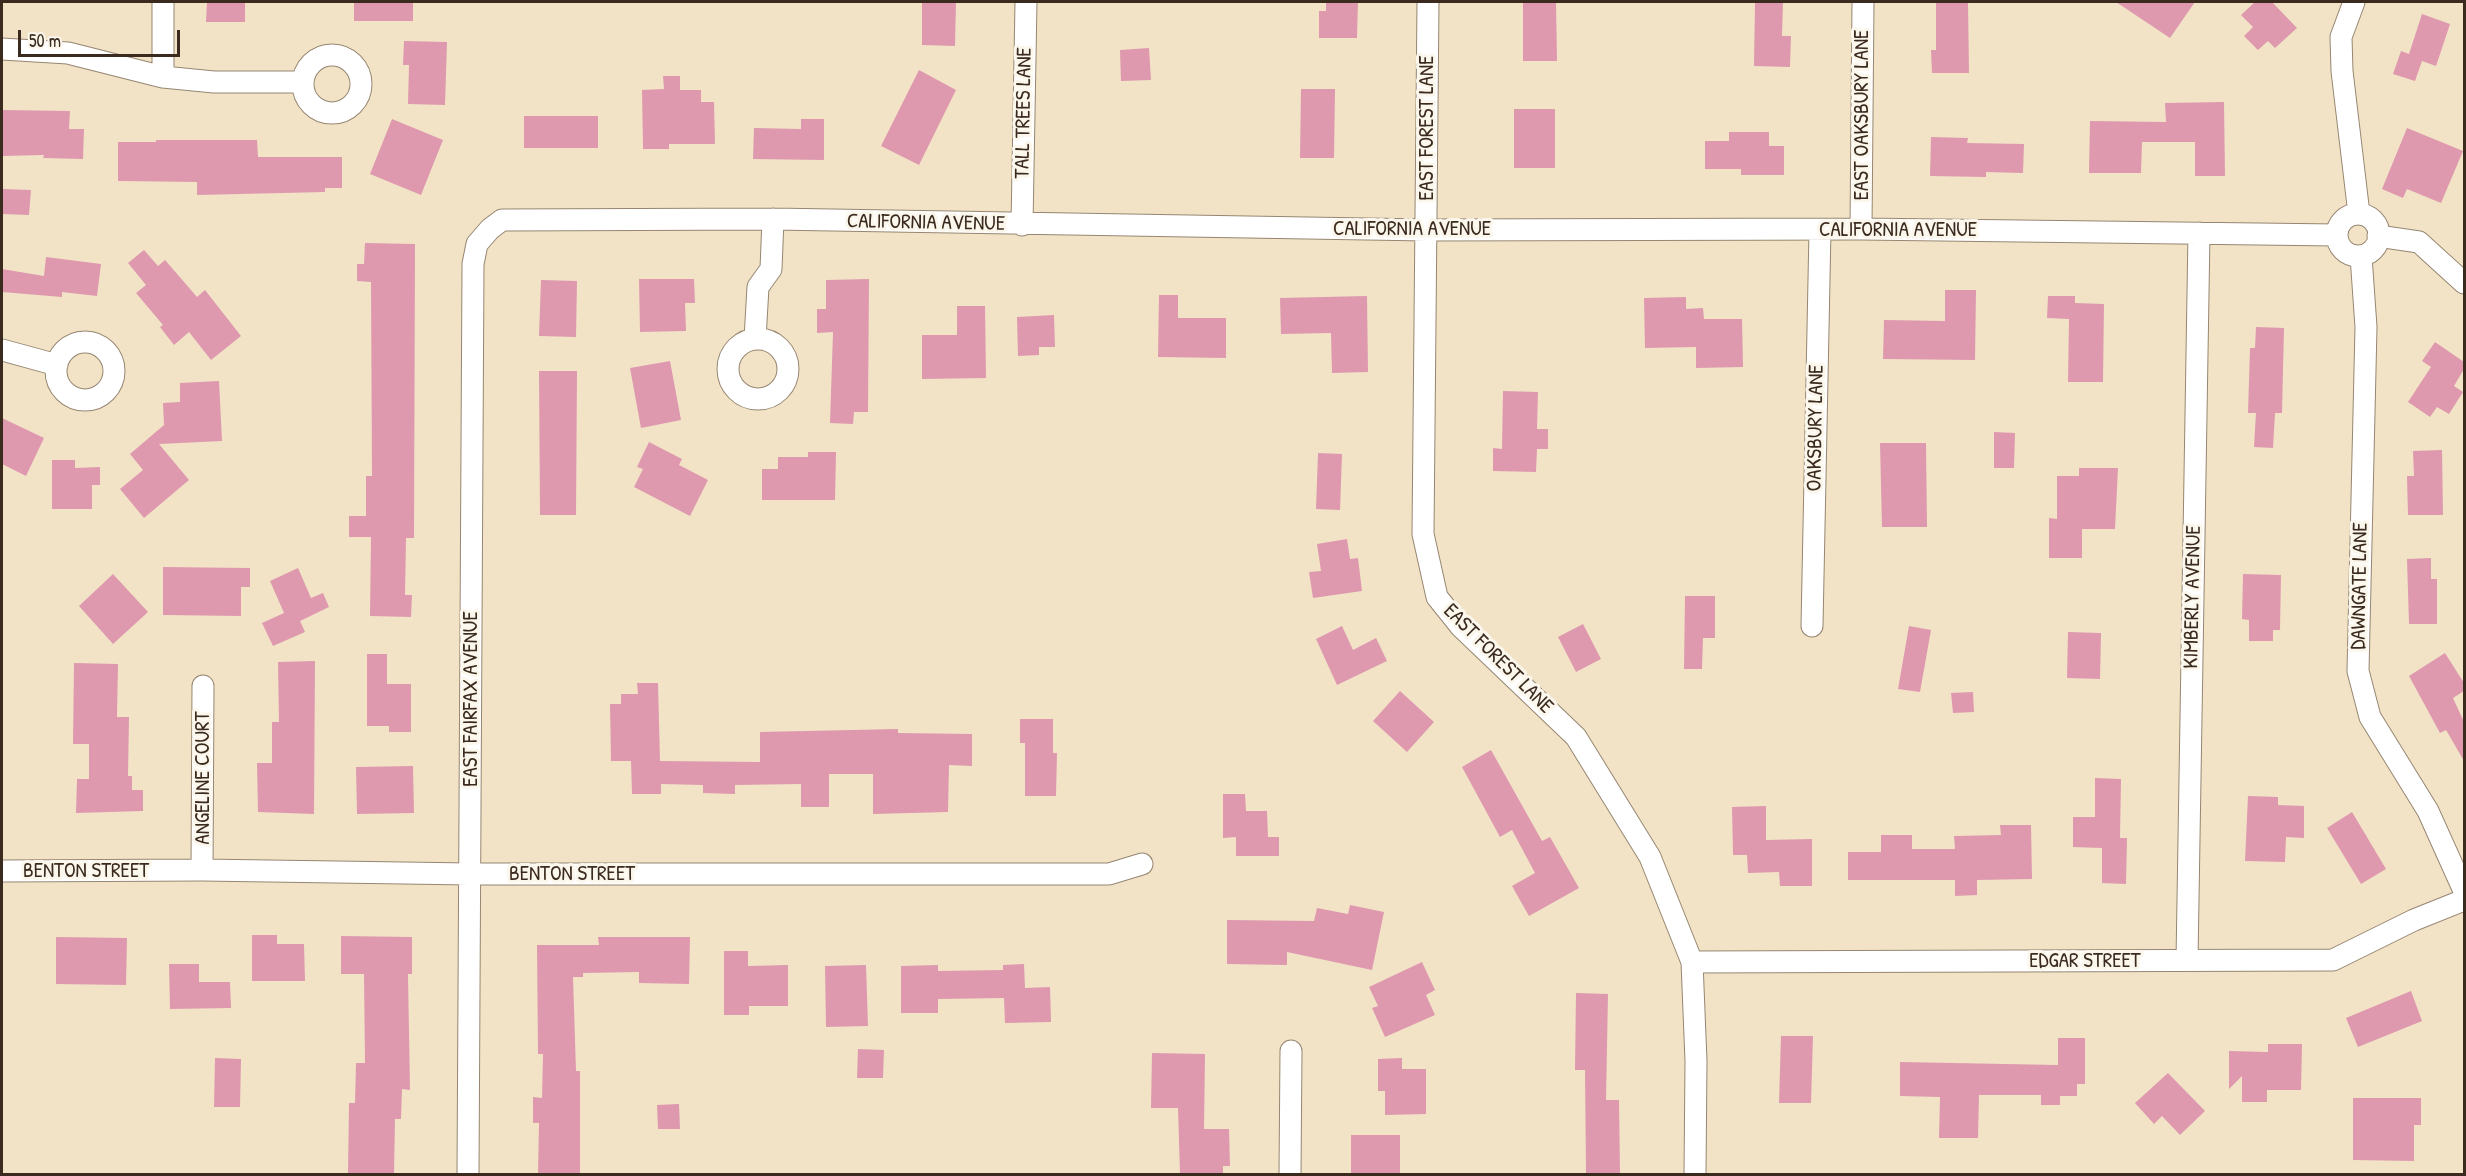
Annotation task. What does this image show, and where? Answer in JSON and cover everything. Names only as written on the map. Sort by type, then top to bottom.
[{"type":"street","points":[[163,2],[164,77]]},
{"type":"street","name":"TALL TREES LANE","points":[[1022,225],[1026,2]]},
{"type":"street","name":"EAST FOREST LANE","points":[[1428,2],[1423,534],[1437,597],[1461,627],[1576,737],[1650,856],[1692,962],[1696,1061],[1695,1174]]},
{"type":"street","name":"EAST OAKSBURY LANE","points":[[1861,229],[1863,2]]},
{"type":"street","points":[[2354,2],[2342,37],[2342,71],[2359,214]]},
{"type":"street","points":[[2,49],[68,53],[164,77],[214,82],[303,82]]},
{"type":"street","points":[[2359,214],[2374,223],[2378,236],[2375,247],[2361,256],[2348,254],[2343,250],[2337,235],[2343,220],[2359,214]]},
{"type":"street","name":"CALIFORNIA AVENUE","points":[[490,229],[502,220],[518,219],[773,219],[1022,225],[1426,230],[1861,229],[2337,235]]},
{"type":"street","points":[[755,339],[758,287],[771,269],[773,219]]},
{"type":"street","name":"EAST FAIRFAX AVENUE","points":[[468,1174],[473,264],[477,244],[490,229]]},
{"type":"street","name":"OAKSBURY LANE","points":[[1812,626],[1820,230]]},
{"type":"street","name":"KIMBERLY AVENUE","points":[[2187,960],[2199,233]]},
{"type":"street","points":[[2378,236],[2419,242],[2464,283]]},
{"type":"street","name":"DAWNGATE LANE","points":[[2361,256],[2366,327],[2358,671],[2370,717],[2428,812],[2464,891]]},
{"type":"street","points":[[2,351],[57,365]]},
{"type":"street","name":"ANGELINE COURT","points":[[202,870],[203,686]]},
{"type":"street","name":"BENTON STREET","points":[[2,871],[1109,874],[1142,864]]},
{"type":"street","name":"EDGAR STREET","points":[[1692,962],[2333,960],[2414,920],[2464,900]]},
{"type":"street","points":[[1290,1174],[1291,1051]]},
{"type":"building","points":[[207,2],[245,2],[245,22],[206,22]]},
{"type":"building","points":[[354,2],[413,2],[413,21],[354,21]]},
{"type":"building","points":[[922,2],[956,2],[955,46],[922,45]]},
{"type":"building","points":[[1326,2],[1358,2],[1357,38],[1319,38],[1319,11],[1326,11]]},
{"type":"building","points":[[1523,2],[1556,2],[1557,61],[1523,61]]},
{"type":"building","points":[[1755,2],[1783,2],[1782,36],[1791,36],[1790,67],[1754,66]]},
{"type":"building","points":[[1936,2],[1968,2],[1969,73],[1932,73],[1931,50],[1936,50]]},
{"type":"building","points":[[2116,2],[2195,2],[2170,38]]},
{"type":"building","points":[[2255,2],[2272,2],[2297,28],[2275,48],[2268,41],[2258,50],[2244,36],[2253,27],[2241,15]]},
{"type":"building","points":[[2422,14],[2450,24],[2436,66],[2422,61],[2415,81],[2393,74],[2401,51],[2409,54]]},
{"type":"building","points":[[404,41],[447,42],[445,105],[408,104],[409,65],[403,65]]},
{"type":"building","points":[[1149,48],[1151,80],[1121,81],[1120,50]]},
{"type":"building","points":[[919,70],[956,90],[919,165],[881,146]]},
{"type":"building","points":[[663,76],[680,76],[680,90],[701,90],[701,102],[714,102],[715,144],[669,144],[669,149],[643,149],[642,90],[664,89]]},
{"type":"building","points":[[1301,89],[1335,89],[1334,158],[1300,158]]},
{"type":"building","points":[[2224,102],[2225,176],[2195,176],[2195,142],[2142,142],[2141,173],[2089,173],[2090,121],[2166,122],[2165,103]]},
{"type":"building","points":[[1514,109],[1555,109],[1555,168],[1514,168]]},
{"type":"building","points":[[2,110],[70,111],[69,129],[84,129],[83,159],[43,158],[44,155],[2,156]]},
{"type":"building","points":[[524,116],[598,116],[598,148],[524,148]]},
{"type":"building","points":[[392,119],[443,140],[421,195],[370,174]]},
{"type":"building","points":[[801,119],[824,119],[824,160],[753,159],[754,128],[801,129]]},
{"type":"building","points":[[2407,128],[2463,151],[2441,203],[2407,189],[2403,198],[2382,189]]},
{"type":"building","points":[[1729,132],[1769,132],[1769,146],[1784,146],[1784,175],[1741,175],[1741,169],[1705,169],[1705,141],[1729,141]]},
{"type":"building","points":[[1931,137],[1968,138],[1967,143],[2024,144],[2023,173],[1986,172],[1986,177],[1930,176]]},
{"type":"building","points":[[156,140],[257,140],[258,157],[342,157],[342,188],[325,188],[325,192],[197,195],[197,182],[118,181],[118,142],[156,142]]},
{"type":"building","points":[[2,189],[31,190],[29,215],[2,214]]},
{"type":"building","points":[[365,243],[415,244],[414,538],[406,538],[405,595],[412,595],[411,617],[370,616],[371,537],[349,537],[349,516],[366,516],[366,476],[372,476],[371,282],[357,281],[357,264],[364,264]]},
{"type":"building","points":[[144,250],[158,266],[165,260],[197,297],[205,290],[241,336],[211,360],[189,332],[174,345],[160,327],[163,325],[136,293],[146,285],[128,263]]},
{"type":"building","points":[[46,257],[101,264],[97,296],[62,292],[62,297],[2,292],[2,269],[44,276]]},
{"type":"building","points":[[639,279],[694,279],[695,303],[685,303],[686,331],[640,332]]},
{"type":"building","points":[[869,279],[868,412],[854,412],[853,424],[830,423],[833,332],[817,333],[817,309],[826,309],[826,280]]},
{"type":"building","points":[[541,280],[577,281],[576,337],[539,336]]},
{"type":"building","points":[[1945,290],[1976,290],[1975,360],[1883,359],[1884,320],[1945,321]]},
{"type":"building","points":[[1159,295],[1178,295],[1178,318],[1226,318],[1226,358],[1158,357]]},
{"type":"building","points":[[1367,296],[1368,372],[1332,373],[1331,333],[1281,334],[1280,298]]},
{"type":"building","points":[[2048,296],[2075,296],[2075,303],[2104,304],[2103,382],[2068,382],[2069,319],[2047,318]]},
{"type":"building","points":[[1686,297],[1686,309],[1703,308],[1704,319],[1742,319],[1743,367],[1696,368],[1696,347],[1645,348],[1644,298]]},
{"type":"building","points":[[957,306],[985,306],[986,378],[922,379],[922,335],[957,335]]},
{"type":"building","points":[[1054,315],[1055,347],[1039,347],[1039,355],[1018,356],[1017,317]]},
{"type":"building","points":[[2256,327],[2284,328],[2282,413],[2275,413],[2273,448],[2254,447],[2256,413],[2248,413],[2250,348],[2255,348]]},
{"type":"building","points":[[2435,342],[2464,362],[2464,369],[2454,386],[2463,392],[2449,414],[2437,407],[2430,417],[2408,402],[2431,367],[2422,361]]},
{"type":"building","points":[[670,361],[681,420],[641,428],[630,368]]},
{"type":"building","points":[[539,371],[577,371],[576,515],[540,515]]},
{"type":"building","points":[[219,381],[222,441],[159,444],[189,480],[144,518],[120,489],[143,470],[130,454],[164,425],[163,403],[180,402],[180,383]]},
{"type":"building","points":[[1503,391],[1538,392],[1537,429],[1548,429],[1548,449],[1537,449],[1536,472],[1493,471],[1493,448],[1502,449]]},
{"type":"building","points":[[2,418],[44,438],[26,476],[2,464]]},
{"type":"building","points":[[1994,432],[2015,433],[2014,468],[1994,468]]},
{"type":"building","points":[[649,442],[682,459],[679,465],[708,480],[690,516],[634,487],[643,469],[637,467]]},
{"type":"building","points":[[1880,443],[1926,443],[1927,527],[1882,527]]},
{"type":"building","points":[[2442,450],[2443,515],[2408,515],[2407,476],[2414,476],[2413,451]]},
{"type":"building","points":[[808,452],[836,452],[835,500],[762,500],[762,469],[778,469],[778,457],[808,457]]},
{"type":"building","points":[[1318,453],[1342,454],[1340,510],[1316,509]]},
{"type":"building","points":[[52,460],[75,460],[75,468],[100,467],[100,485],[92,485],[92,509],[52,509]]},
{"type":"building","points":[[2079,468],[2118,468],[2115,529],[2082,529],[2082,558],[2049,558],[2049,518],[2057,519],[2057,476],[2079,476]]},
{"type":"building","points":[[1347,539],[1350,559],[1358,558],[1362,591],[1313,598],[1309,572],[1321,571],[1317,544]]},
{"type":"building","points":[[2431,558],[2431,579],[2437,579],[2437,624],[2409,624],[2407,559]]},
{"type":"building","points":[[163,567],[250,568],[250,587],[241,587],[241,616],[163,615]]},
{"type":"building","points":[[298,568],[311,598],[323,593],[329,607],[300,621],[305,632],[273,646],[262,623],[284,613],[270,581]]},
{"type":"building","points":[[113,574],[148,612],[113,644],[79,606]]},
{"type":"building","points":[[2243,574],[2281,575],[2280,630],[2273,630],[2273,641],[2249,641],[2249,620],[2242,619]]},
{"type":"building","points":[[1685,596],[1715,596],[1715,638],[1703,638],[1702,669],[1684,669]]},
{"type":"building","points":[[1583,624],[1601,659],[1576,672],[1558,637]]},
{"type":"building","points":[[1342,626],[1353,650],[1376,638],[1387,661],[1337,685],[1316,639]]},
{"type":"building","points":[[1909,626],[1931,630],[1920,692],[1898,689]]},
{"type":"building","points":[[2068,632],[2101,633],[2100,679],[2067,678]]},
{"type":"building","points":[[2445,653],[2464,683],[2464,691],[2453,698],[2464,722],[2464,761],[2446,730],[2440,733],[2409,676]]},
{"type":"building","points":[[367,654],[387,654],[387,684],[411,684],[411,732],[389,732],[389,726],[367,726]]},
{"type":"building","points":[[315,661],[314,814],[258,812],[257,763],[272,763],[272,722],[279,722],[278,662]]},
{"type":"building","points":[[74,663],[118,664],[117,717],[129,717],[128,776],[132,776],[132,790],[143,790],[143,811],[76,813],[77,779],[89,779],[89,744],[73,744]]},
{"type":"building","points":[[637,683],[658,683],[660,761],[760,762],[760,732],[898,729],[898,733],[972,734],[972,766],[949,765],[948,812],[873,814],[873,774],[829,774],[829,807],[801,807],[801,784],[735,785],[735,794],[703,793],[703,785],[661,784],[661,794],[632,794],[631,761],[611,761],[610,704],[621,704],[621,694],[638,694]]},
{"type":"building","points":[[1400,691],[1434,722],[1407,752],[1373,721]]},
{"type":"building","points":[[1973,692],[1974,712],[1953,713],[1951,693]]},
{"type":"building","points":[[1020,719],[1053,719],[1053,753],[1057,753],[1056,796],[1025,796],[1025,743],[1020,743]]},
{"type":"building","points":[[1491,750],[1542,841],[1550,837],[1579,888],[1529,916],[1512,886],[1535,873],[1512,830],[1500,837],[1462,767]]},
{"type":"building","points":[[413,766],[414,813],[357,814],[356,767]]},
{"type":"building","points":[[2095,778],[2121,779],[2120,838],[2127,838],[2126,884],[2102,883],[2102,848],[2073,847],[2073,817],[2095,817]]},
{"type":"building","points":[[1223,794],[1245,794],[1246,811],[1267,811],[1268,837],[1279,837],[1279,856],[1236,856],[1236,837],[1223,838]]},
{"type":"building","points":[[2248,796],[2278,797],[2278,805],[2304,806],[2304,838],[2286,837],[2285,862],[2245,861]]},
{"type":"building","points":[[1766,806],[1766,840],[1812,839],[1812,886],[1780,886],[1779,872],[1748,873],[1747,855],[1733,855],[1732,807]]},
{"type":"building","points":[[2352,812],[2386,869],[2361,884],[2327,828]]},
{"type":"building","points":[[2000,825],[2031,825],[2032,879],[1977,880],[1977,895],[1955,896],[1955,880],[1848,880],[1848,852],[1881,852],[1881,835],[1912,835],[1912,849],[1955,849],[1954,836],[2001,835]]},
{"type":"building","points":[[1350,905],[1384,912],[1372,970],[1287,952],[1287,965],[1227,964],[1227,920],[1314,921],[1317,908],[1348,914]]},
{"type":"building","points":[[252,935],[277,935],[277,944],[304,944],[305,981],[252,981]]},
{"type":"building","points":[[341,936],[412,937],[412,974],[408,974],[410,1090],[402,1089],[401,1119],[395,1119],[394,1174],[348,1174],[349,1103],[355,1103],[356,1063],[365,1063],[364,974],[341,974]]},
{"type":"building","points":[[56,937],[127,938],[126,985],[56,984]]},
{"type":"building","points":[[598,937],[690,937],[689,984],[639,983],[639,972],[583,973],[583,977],[573,977],[576,1071],[580,1071],[580,1174],[538,1174],[539,1123],[533,1123],[533,1097],[542,1098],[543,1054],[538,1054],[537,945],[599,945]]},
{"type":"building","points":[[724,951],[748,951],[748,966],[788,965],[788,1006],[749,1006],[749,1015],[724,1015]]},
{"type":"building","points":[[1422,962],[1435,990],[1426,995],[1435,1015],[1385,1037],[1372,1008],[1378,1006],[1369,987]]},
{"type":"building","points":[[169,964],[199,964],[199,982],[230,982],[231,1008],[170,1009]]},
{"type":"building","points":[[1024,964],[1025,988],[1050,987],[1051,1022],[1005,1023],[1004,998],[938,999],[938,1013],[901,1013],[901,966],[938,965],[938,971],[1003,970],[1003,965]]},
{"type":"building","points":[[866,965],[868,1026],[826,1027],[825,966]]},
{"type":"building","points":[[2411,991],[2422,1021],[2358,1047],[2346,1018]]},
{"type":"building","points":[[1576,993],[1608,994],[1606,1100],[1619,1100],[1620,1173],[1586,1174],[1585,1070],[1575,1070]]},
{"type":"building","points":[[1781,1036],[1813,1036],[1811,1103],[1779,1103]]},
{"type":"building","points":[[2058,1038],[2085,1038],[2085,1084],[2077,1084],[2077,1096],[2060,1096],[2060,1105],[2041,1105],[2041,1095],[1979,1095],[1978,1138],[1939,1138],[1940,1097],[1900,1096],[1900,1062],[2058,1065]]},
{"type":"building","points":[[2268,1044],[2302,1044],[2301,1090],[2267,1090],[2267,1102],[2242,1102],[2242,1076],[2229,1089],[2229,1051],[2268,1052]]},
{"type":"building","points":[[858,1049],[884,1050],[883,1078],[857,1078]]},
{"type":"building","points":[[1152,1053],[1205,1054],[1204,1129],[1229,1129],[1230,1166],[1223,1166],[1223,1174],[1180,1174],[1178,1108],[1151,1108]]},
{"type":"building","points":[[215,1058],[241,1059],[240,1107],[214,1107]]},
{"type":"building","points":[[1402,1058],[1402,1069],[1426,1069],[1426,1114],[1385,1115],[1385,1091],[1378,1091],[1378,1059]]},
{"type":"building","points":[[2168,1073],[2205,1111],[2180,1135],[2162,1116],[2154,1124],[2135,1103]]},
{"type":"building","points":[[2353,1098],[2421,1098],[2421,1125],[2414,1125],[2414,1161],[2353,1160]]},
{"type":"building","points":[[679,1104],[680,1129],[658,1129],[657,1105]]},
{"type":"building","points":[[1351,1135],[1400,1135],[1400,1174],[1351,1174]]}]
